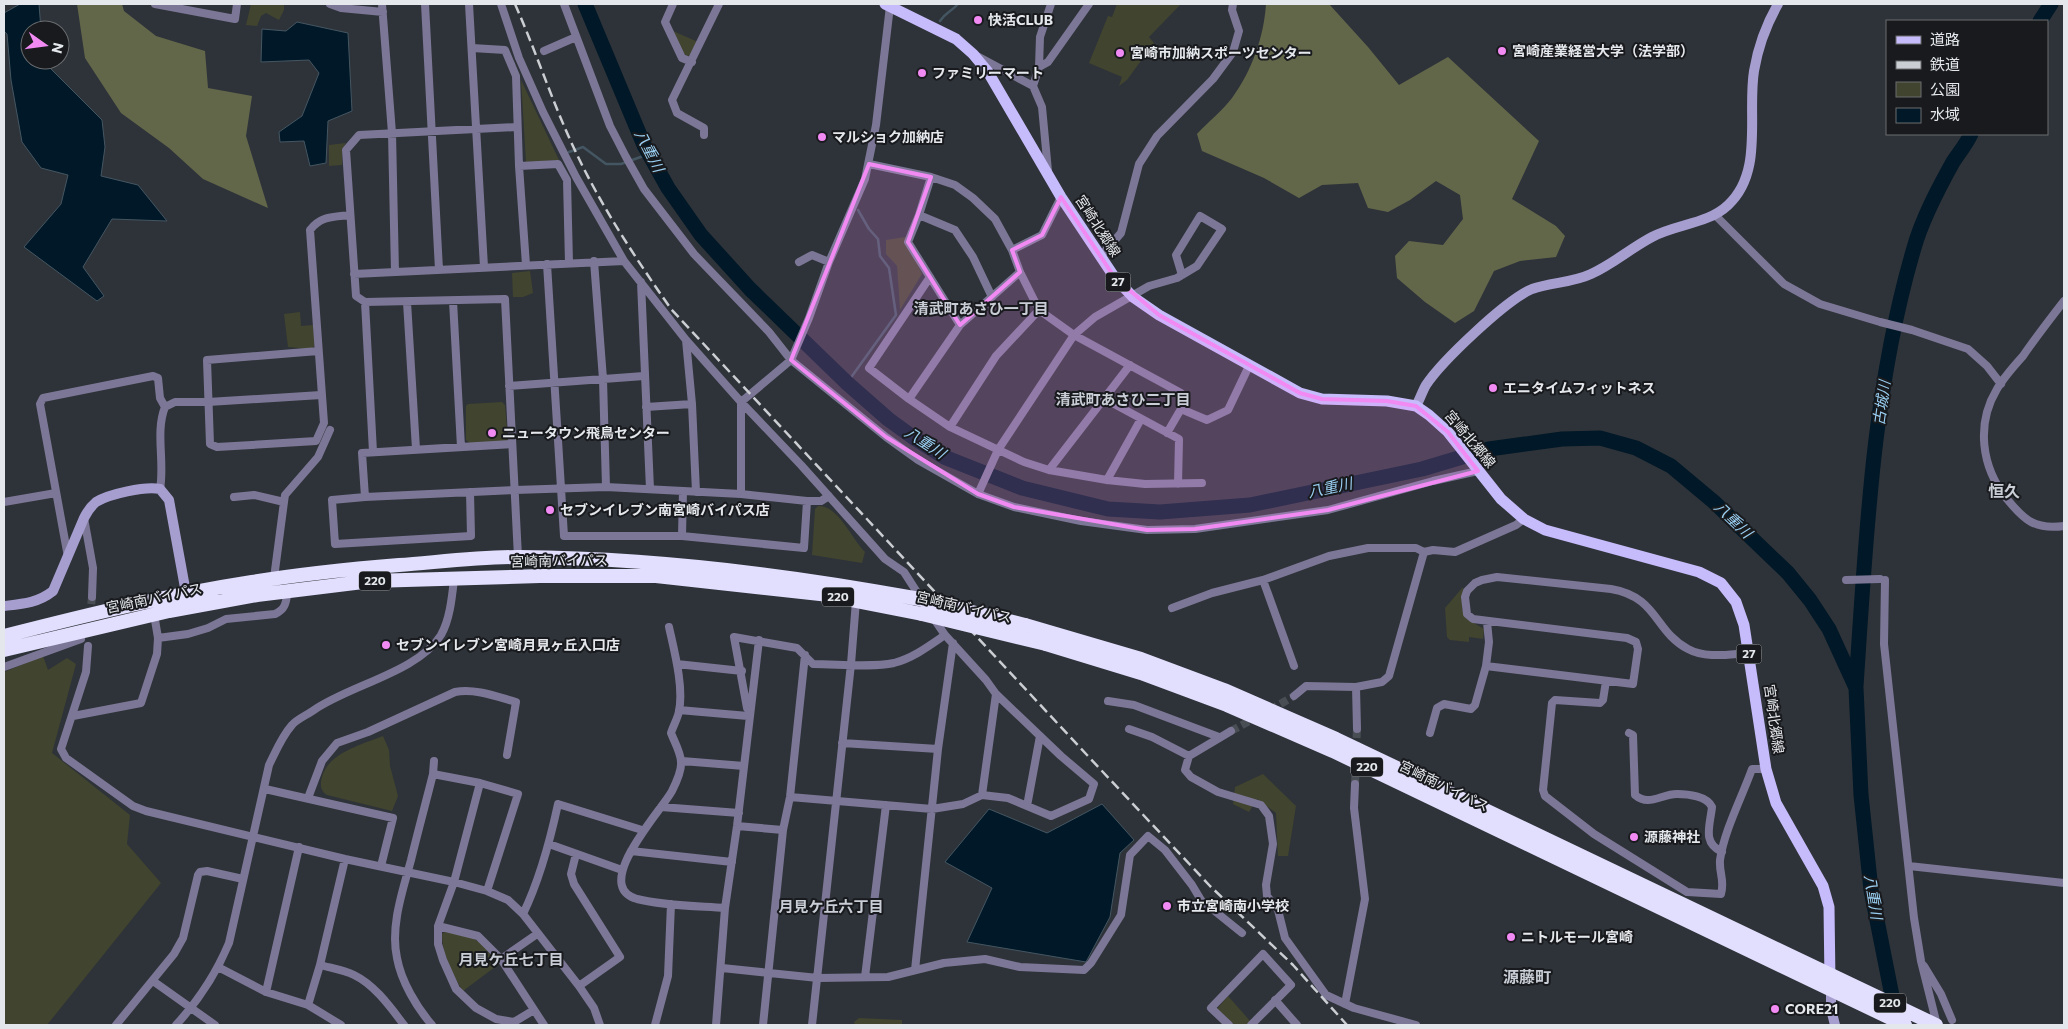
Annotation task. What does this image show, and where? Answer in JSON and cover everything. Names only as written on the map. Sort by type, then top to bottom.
[{"type":"highway","name":"宮崎南バイパス","points":[[4,636],[98,612],[186,593],[274,578],[353,569],[518,557],[655,563],[751,572],[914,598],[1025,625],[1141,659],[1224,690],[1336,739],[1935,1025]]},
{"type":"highway","name":"宮崎南バイパス","points":[[4,650],[154,614],[288,590],[371,581],[540,576],[656,576],[769,587],[922,614],[1046,644],[1141,673],[1236,709],[1682,904],[1831,991],[1905,1025]]},
{"type":"highway","points":[[4,654],[18,646]]},
{"type":"main road","name":"宮崎北郷線","points":[[890,4],[956,39],[973,54],[988,72],[1061,197],[1115,278],[1133,297],[1159,315],[1300,393],[1322,399],[1387,400],[1416,406],[1448,432],[1500,499],[1524,519],[1545,530],[1699,572],[1721,582],[1736,602],[1744,625],[1766,769],[1776,803],[1823,886],[1829,906],[1829,973],[1831,991]]},
{"type":"street","points":[[155,4],[191,7],[235,19],[237,4]]},
{"type":"street","points":[[330,4],[341,8],[382,8],[392,133],[395,272]]},
{"type":"street","points":[[425,4],[439,270]]},
{"type":"street","points":[[469,4],[484,267]]},
{"type":"street","points":[[501,4],[519,58],[543,112],[576,177],[624,261],[686,340],[741,402],[885,559],[904,572],[945,635],[986,680],[996,694],[1094,784],[1089,799],[1051,816],[1008,798],[982,795],[963,804],[932,808],[790,797]]},
{"type":"street","points":[[564,4],[610,126],[644,189],[694,254],[793,356],[886,437],[918,460],[1014,507],[1081,521],[1147,530],[1195,529],[1328,510],[1433,481],[1478,471]]},
{"type":"street","points":[[673,4],[665,22],[682,58],[692,62]]},
{"type":"street","points":[[704,134],[704,128],[677,113],[672,100],[692,62],[718,4]]},
{"type":"street","points":[[741,494],[741,402],[793,356],[829,262],[865,179],[876,126],[890,4]]},
{"type":"street","points":[[1048,173],[1042,107],[1033,86],[1038,67],[1040,37],[1052,4]]},
{"type":"street","points":[[1038,67],[1048,62],[1089,4]]},
{"type":"street","points":[[1100,257],[1121,233],[1139,164],[1157,136],[1213,79],[1232,52],[1239,31],[1232,10],[1233,4]]},
{"type":"street","points":[[1416,406],[1426,385],[1442,366],[1516,298],[1533,289],[1590,275],[1621,258],[1652,237],[1715,215],[1729,205],[1739,192],[1746,178],[1750,158],[1754,71],[1765,30],[1778,4]]},
{"type":"street","points":[[544,51],[576,37]]},
{"type":"street","points":[[472,48],[505,50],[516,76],[519,166],[526,265]]},
{"type":"street","points":[[973,54],[1033,86]]},
{"type":"street","points":[[517,127],[359,135],[346,150],[356,296],[366,302],[505,299],[518,557]]},
{"type":"street","points":[[519,166],[558,164],[566,180],[569,263]]},
{"type":"street","points":[[869,164],[931,177],[955,185],[973,198],[995,219],[1012,250],[1020,272],[1039,310],[1074,335],[1181,393],[1181,409],[1167,432]]},
{"type":"street","points":[[931,177],[919,216],[908,242],[960,324]]},
{"type":"street","points":[[1012,250],[1042,234],[1061,197]]},
{"type":"street","points":[[318,351],[207,360],[210,444],[217,448],[316,441],[324,423],[310,230],[317,222],[327,217],[350,215]]},
{"type":"street","points":[[1715,215],[1784,284],[1820,304],[1912,330],[1968,349],[1988,366],[2001,384]]},
{"type":"street","points":[[919,216],[955,230],[973,257],[992,296]]},
{"type":"street","points":[[979,491],[996,453],[1074,335],[1095,317],[1133,297],[1149,286],[1182,275],[1197,266],[1222,229],[1200,216],[1176,254],[1182,275]]},
{"type":"street","points":[[799,262],[812,255],[829,262]]},
{"type":"street","points":[[594,261],[603,380],[606,487]]},
{"type":"street","points":[[354,274],[624,261]]},
{"type":"street","points":[[547,264],[564,536],[682,536],[804,548],[807,501]]},
{"type":"street","points":[[909,400],[960,324],[1020,272]]},
{"type":"street","points":[[930,277],[869,368],[909,400],[950,427],[996,453],[1050,470],[1107,480],[1145,484],[1202,483]]},
{"type":"street","points":[[641,282],[650,489]]},
{"type":"street","points":[[452,301],[461,447]]},
{"type":"street","points":[[2064,301],[2001,384],[1989,408],[1984,429],[1983,445],[1990,470],[2005,497],[2027,520],[2043,526],[2064,526]]},
{"type":"street","points":[[366,302],[373,452]]},
{"type":"street","points":[[407,302],[416,449]]},
{"type":"street","points":[[950,427],[996,356],[1039,310]]},
{"type":"street","points":[[686,340],[692,404],[696,492]]},
{"type":"street","points":[[1050,470],[1130,365]]},
{"type":"street","points":[[1181,409],[1207,420],[1228,410],[1249,366]]},
{"type":"street","points":[[68,557],[40,404],[43,398],[153,376],[158,378],[160,398],[165,406]]},
{"type":"street","points":[[510,386],[644,376]]},
{"type":"street","points":[[160,489],[163,473],[160,419],[165,406],[175,402],[208,402],[321,395]]},
{"type":"street","points":[[1105,398],[1178,439],[1178,484]]},
{"type":"street","points":[[646,408],[692,404]]},
{"type":"street","points":[[1107,480],[1141,419]]},
{"type":"street","points":[[274,578],[285,495],[318,458],[330,430]]},
{"type":"street","points":[[365,497],[362,453],[512,444]]},
{"type":"street","points":[[4,606],[31,603],[43,599],[53,591],[89,508],[110,496],[152,487],[160,489],[169,500],[186,593]]},
{"type":"street","points":[[470,492],[471,536],[335,544],[332,500],[470,492],[606,487],[741,494],[807,501],[821,501],[829,496]]},
{"type":"street","points":[[682,536],[683,491]]},
{"type":"street","points":[[4,502],[56,493]]},
{"type":"street","points":[[234,497],[254,496],[284,502]]},
{"type":"street","points":[[84,518],[93,568],[92,597]]},
{"type":"street","points":[[1172,608],[1212,593],[1263,580],[1328,556],[1368,548],[1416,548],[1424,552],[1433,550],[1455,552],[1516,525],[1524,519]]},
{"type":"street","points":[[1294,696],[1306,686],[1356,686],[1382,682],[1390,676],[1424,552]]},
{"type":"street","points":[[1486,666],[1633,684],[1638,655],[1636,642],[1627,638],[1473,619],[1467,614],[1464,606],[1467,591],[1475,583],[1497,577],[1626,591],[1646,604],[1677,641],[1688,650],[1715,655],[1749,653]]},
{"type":"street","points":[[176,1025],[192,1008],[218,967],[231,936],[269,765],[281,741],[293,723],[335,698],[423,654],[441,634],[451,604],[454,579]]},
{"type":"street","points":[[1263,580],[1294,666]]},
{"type":"street","points":[[1846,580],[1882,580],[1884,644],[1914,918],[1935,1025]]},
{"type":"street","points":[[158,638],[188,634],[232,618],[275,614],[282,611],[285,606],[288,590]]},
{"type":"street","points":[[229,600],[232,618]]},
{"type":"street","points":[[812,1025],[851,664],[856,601]]},
{"type":"street","points":[[73,716],[141,703],[157,654],[158,638],[154,614]]},
{"type":"street","points":[[4,667],[74,640],[98,635],[116,622]]},
{"type":"street","points":[[1430,734],[1436,708],[1444,704],[1471,709],[1475,705],[1486,666],[1489,642],[1487,622]]},
{"type":"street","points":[[669,627],[677,664],[679,710],[671,733],[682,761],[672,791],[642,830],[631,851],[622,870],[622,882],[626,892],[636,899],[725,908]]},
{"type":"street","points":[[748,728],[742,671],[734,637],[797,648],[813,664],[851,664],[893,663],[927,648],[945,635]]},
{"type":"street","points":[[716,1025],[722,968],[725,908],[737,826],[759,640]]},
{"type":"street","points":[[915,970],[938,749],[953,643]]},
{"type":"street","points":[[88,646],[86,672],[61,750],[63,754],[133,806],[253,838],[487,890],[508,900],[523,914],[579,986],[594,1008],[600,1025]]},
{"type":"street","points":[[763,1025],[783,830],[790,797],[805,655]]},
{"type":"street","points":[[677,664],[742,671]]},
{"type":"street","points":[[1606,681],[1603,700],[1600,703],[1555,700],[1552,703],[1545,796],[1682,904],[1721,894],[1724,884],[1720,871],[1722,852],[1752,769],[1766,769]]},
{"type":"street","points":[[1356,686],[1356,729]]},
{"type":"street","points":[[308,798],[322,761],[337,743],[368,732],[462,690],[516,702],[507,755]]},
{"type":"street","points":[[982,795],[996,694]]},
{"type":"street","points":[[1108,701],[1134,705],[1219,737]]},
{"type":"street","points":[[679,710],[748,716]]},
{"type":"street","points":[[1129,729],[1152,737],[1190,756]]},
{"type":"street","points":[[1231,731],[1190,756],[1185,770],[1192,777],[1218,792],[1261,805],[1268,816],[1272,844],[1266,896],[1278,910],[1284,938],[1326,995],[1354,1008],[1416,1025]]},
{"type":"street","points":[[1629,733],[1633,735],[1635,796],[1640,800],[1648,801],[1675,794],[1704,799],[1710,802],[1712,807],[1709,842],[1713,848],[1722,852]]},
{"type":"street","points":[[1027,806],[1040,736]]},
{"type":"street","points":[[842,743],[938,749]]},
{"type":"street","points":[[432,1025],[422,1013],[413,997],[397,958],[395,934],[399,907],[433,774],[434,761]]},
{"type":"street","points":[[682,761],[744,766]]},
{"type":"street","points":[[433,774],[480,783],[518,794],[487,890]]},
{"type":"street","points":[[480,783],[454,882],[438,926],[438,944],[442,960],[456,989],[476,1008],[496,1019],[514,1022],[534,1010]]},
{"type":"street","points":[[1345,1004],[1365,899],[1354,808],[1355,784]]},
{"type":"street","points":[[265,789],[393,818],[381,866]]},
{"type":"street","points":[[523,914],[533,894],[549,844],[558,804],[642,830]]},
{"type":"street","points":[[865,977],[886,805]]},
{"type":"street","points":[[661,806],[738,813]]},
{"type":"street","points":[[737,826],[783,830]]},
{"type":"street","points":[[722,968],[818,978],[888,977],[944,963],[985,959],[1020,967],[1084,970],[1091,963],[1121,915],[1130,856],[1148,836],[1165,850],[1201,900],[1242,933]]},
{"type":"street","points":[[549,844],[622,870]]},
{"type":"street","points":[[266,992],[300,847]]},
{"type":"street","points":[[631,851],[732,862]]},
{"type":"street","points":[[576,854],[571,874],[574,884],[620,956],[579,986]]},
{"type":"street","points":[[308,1005],[320,965],[344,859]]},
{"type":"street","points":[[1909,866],[2064,883]]},
{"type":"street","points":[[116,1025],[153,981],[183,938],[200,872],[207,871],[243,879]]},
{"type":"street","points":[[655,1025],[668,976],[671,904]]},
{"type":"street","points":[[438,926],[478,936],[500,960],[544,1025]]},
{"type":"street","points":[[500,960],[537,934]]},
{"type":"street","points":[[1229,1025],[1211,1008],[1262,954],[1291,985],[1251,1025]]},
{"type":"street","points":[[1921,961],[1941,994],[1952,1020]]},
{"type":"street","points":[[320,965],[354,975],[365,982],[388,1005],[404,1025]]},
{"type":"street","points":[[218,967],[266,992],[308,1005],[341,1025]]},
{"type":"street","points":[[153,981],[215,1025]]},
{"type":"street","points":[[1831,991],[1831,1009],[1835,1025]]},
{"type":"street","points":[[1275,1000],[1297,1025]]},
{"type":"highlighted area","points":[[869,164],[931,177],[908,242],[960,325],[1020,272],[1012,250],[1042,235],[1061,197],[1115,278],[1159,315],[1300,393],[1322,399],[1387,401],[1416,406],[1448,432],[1478,471],[1328,510],[1195,529],[1147,530],[1014,507],[978,494],[886,437],[791,360]]},
{"type":"green space","points":[[77,4],[122,4],[124,11],[156,36],[205,51],[208,88],[252,96],[246,136],[268,208],[203,179],[169,148],[121,113],[85,58]]},
{"type":"green space","points":[[251,4],[284,4],[284,10],[279,20],[266,13],[261,16],[257,26],[246,25]]},
{"type":"green space","name":"宮崎市加納スポーツセンター","points":[[1117,4],[1181,4],[1149,37],[1154,43],[1127,80],[1119,86],[1122,77],[1089,63],[1108,16],[1112,17]]},
{"type":"green space","points":[[1266,4],[1329,4],[1399,85],[1448,57],[1539,141],[1512,199],[1556,226],[1565,236],[1556,257],[1520,261],[1494,271],[1474,311],[1455,323],[1425,302],[1397,278],[1395,256],[1409,241],[1443,245],[1463,219],[1460,195],[1436,181],[1410,200],[1388,212],[1368,208],[1358,183],[1322,185],[1299,198],[1264,178],[1202,151],[1197,134],[1228,103],[1239,88],[1251,65],[1260,41]]},
{"type":"green space","points":[[673,31],[698,42],[692,55],[687,56],[681,51]]},
{"type":"green space","points":[[521,80],[559,160],[526,162]]},
{"type":"green space","points":[[346,143],[342,149],[342,165],[329,166],[329,145]]},
{"type":"green space","points":[[905,237],[922,274],[900,310],[897,266],[886,254],[886,240]]},
{"type":"green space","points":[[530,271],[533,293],[523,297],[513,297],[512,273]]},
{"type":"green space","points":[[300,312],[301,326],[313,325],[315,346],[310,349],[288,347],[284,314]]},
{"type":"green space","points":[[502,402],[505,405],[508,440],[505,442],[470,443],[466,440],[466,406],[468,404]]},
{"type":"green space","points":[[818,506],[832,511],[844,523],[865,552],[862,563],[812,555],[815,509]]},
{"type":"green space","points":[[1463,587],[1462,609],[1467,619],[1484,629],[1483,639],[1469,637],[1469,642],[1450,640],[1447,637],[1445,608]]},
{"type":"green space","points":[[43,656],[48,670],[67,658],[76,664],[52,753],[130,815],[127,844],[161,883],[47,1025],[4,1025],[4,672]]},
{"type":"green space","points":[[383,736],[389,750],[390,766],[398,796],[392,811],[327,795],[323,791],[321,780],[331,762],[347,750]]},
{"type":"green space","points":[[1263,774],[1296,806],[1288,856],[1278,856],[1276,813],[1257,799],[1249,812],[1233,804],[1235,787]]},
{"type":"green space","points":[[446,931],[477,940],[499,964],[463,991],[446,956],[442,934]]},
{"type":"green space","points":[[1228,996],[1251,1022],[1247,1025],[1233,1025],[1217,1011]]},
{"type":"green space","points":[[859,1018],[902,1020],[902,1025],[855,1025],[854,1022]]},
{"type":"water","points":[[20,4],[39,4],[40,20],[20,20],[20,70],[52,70],[102,120],[105,147],[101,176],[138,185],[167,221],[112,219],[83,267],[104,296],[97,301],[24,247],[61,204],[68,175],[41,168],[22,142],[11,80],[7,34],[4,31],[4,13]]},
{"type":"water","points":[[297,22],[348,33],[352,111],[328,121],[326,163],[310,166],[304,141],[280,142],[279,132],[302,116],[319,73],[309,60],[261,62],[262,29],[286,31]]},
{"type":"water","points":[[1102,804],[1134,840],[1120,853],[1110,917],[1086,962],[967,942],[992,888],[945,862],[989,809],[1047,833]]},
{"type":"waterway","name":"八重川","points":[[585,4],[644,145],[668,188],[701,235],[750,289],[847,383],[888,419],[944,457],[1022,488],[1108,509],[1160,512],[1250,505],[1422,469],[1489,449],[1562,439],[1600,438],[1636,448],[1671,466],[1714,502],[1788,573],[1810,600],[1829,629],[1856,688],[1861,795],[1871,890],[1896,1016]]},
{"type":"waterway","points":[[940,21],[958,4]]},
{"type":"waterway","name":"古城川","points":[[2041,20],[2051,4]]},
{"type":"waterway","name":"古城川","points":[[1856,686],[1873,466],[1880,410],[1900,302],[1917,237],[1926,215],[1953,162],[1970,135]]},
{"type":"waterway","points":[[569,152],[583,147],[606,164],[621,164],[649,154]]},
{"type":"waterway","points":[[847,383],[896,315],[889,268],[880,256],[878,239],[869,229],[858,210]]},
{"type":"tunnel","points":[[90,616],[92,597]]},
{"type":"tunnel","points":[[1270,710],[1294,696]]},
{"type":"tunnel","points":[[1231,731],[1255,718]]},
{"type":"tunnel","points":[[1356,750],[1357,729]]},
{"type":"tunnel","points":[[1355,784],[1356,761]]},
{"type":"railway","points":[[515,4],[561,119],[590,180],[628,246],[671,309],[1210,886],[1293,965],[1347,1025]]},
{"type":"place","name":"快活CLUB","points":[[978,20]]},
{"type":"place","name":"宮崎産業経営大学（法学部）","points":[[1502,51]]},
{"type":"place","name":"宮崎市加納スポーツセンター","points":[[1120,53]]},
{"type":"place","name":"ファミリーマート","points":[[922,73]]},
{"type":"place","name":"マルショク加納店","points":[[822,137]]},
{"type":"place","name":"エニタイムフィットネス","points":[[1493,388]]},
{"type":"place","name":"ニュータウン飛鳥センター","points":[[492,433]]},
{"type":"place","name":"セブンイレブン南宮崎バイパス店","points":[[550,510]]},
{"type":"place","name":"セブンイレブン宮崎月見ヶ丘入口店","points":[[386,645]]},
{"type":"place","name":"源藤神社","points":[[1634,837]]},
{"type":"place","name":"市立宮崎南小学校","points":[[1167,906]]},
{"type":"place","name":"ニトルモール宮崎","points":[[1511,937]]},
{"type":"place","name":"CORE21","points":[[1775,1009]]},
{"type":"district","name":"清武町あさひ一丁目","points":[[981,309]]},
{"type":"district","name":"清武町あさひ二丁目","points":[[1123,400]]},
{"type":"district","name":"恒久","points":[[2004,491]]},
{"type":"district","name":"月見ケ丘六丁目","points":[[831,907]]},
{"type":"district","name":"月見ケ丘七丁目","points":[[511,960]]},
{"type":"district","name":"源藤町","points":[[1527,977]]}]
